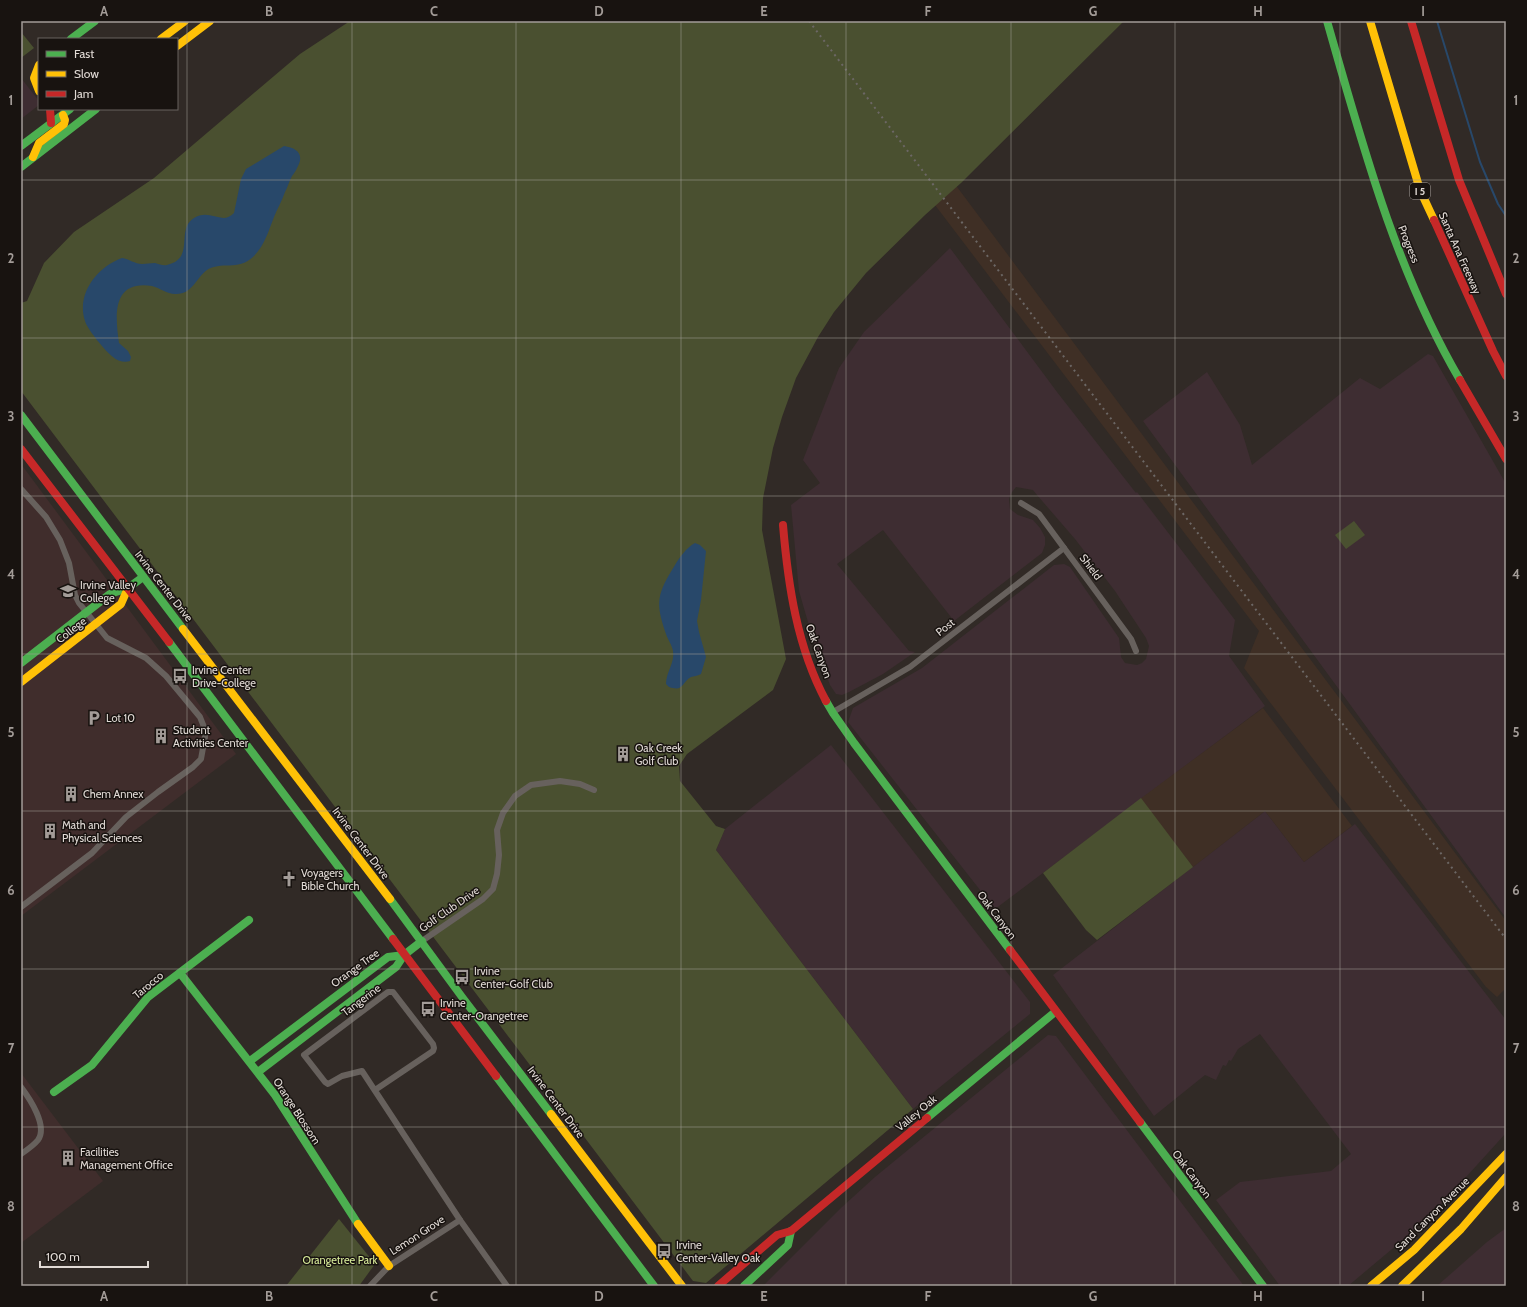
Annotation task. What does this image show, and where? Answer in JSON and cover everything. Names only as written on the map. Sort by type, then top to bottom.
[{"type":"main road","points":[[73,38],[95,21]]},
{"type":"main road","points":[[162,38],[185,21]]},
{"type":"main road","points":[[178,45],[210,21]]},
{"type":"main road","name":"Progress","points":[[1327,21],[1366,159],[1390,227],[1429,323],[1454,370],[1506,459]]},
{"type":"main road","name":"Santa Ana Freeway","points":[[1370,21],[1420,190],[1493,351],[1506,376]]},
{"type":"main road","points":[[1411,21],[1457,172],[1478,228],[1506,294]]},
{"type":"main road","points":[[38,70],[34,78],[38,88]]},
{"type":"main road","points":[[50,110],[51,123]]},
{"type":"main road","points":[[21,167],[95,110]]},
{"type":"main road","points":[[21,146],[51,123],[62,112],[65,120],[64,124],[39,143],[33,158]]},
{"type":"main road","points":[[1478,228],[1506,274]]},
{"type":"main road","name":"Irvine Center Drive","points":[[21,415],[143,577],[314,798],[422,941],[462,997],[682,1286]]},
{"type":"main road","points":[[21,448],[654,1286]]},
{"type":"main road","name":"Oak Canyon","points":[[783,525],[786,566],[793,606],[802,641],[815,676],[833,712],[854,743],[1055,1012],[1263,1286]]},
{"type":"main road","name":"College","points":[[21,663],[110,594],[128,588],[143,577]]},
{"type":"main road","name":"College","points":[[21,682],[121,604],[128,588]]},
{"type":"main road","name":"Tarocco","points":[[54,1092],[92,1065],[148,997],[249,920]]},
{"type":"main road","name":"Golf Club Drive","points":[[404,955],[422,941]]},
{"type":"main road","points":[[258,1072],[396,967],[404,955]]},
{"type":"main road","name":"Orange Tree","points":[[250,1061],[388,957],[404,955]]},
{"type":"main road","name":"Orange Blossom","points":[[180,973],[250,1061],[278,1100],[352,1216],[389,1266]]},
{"type":"main road","name":"Valley Oak","points":[[718,1286],[777,1235],[791,1231],[1055,1012]]},
{"type":"main road","name":"Sand Canyon Avenue","points":[[1371,1286],[1419,1246],[1506,1154]]},
{"type":"main road","points":[[1405,1285],[1461,1229],[1506,1177]]},
{"type":"main road","name":"Valley Oak","points":[[744,1286],[788,1245],[791,1231]]},
{"type":"street","points":[[21,489],[46,517],[60,540],[68,563],[75,595],[79,604],[107,638],[146,658],[166,676],[200,717],[206,737],[200,759],[193,766],[126,817],[92,853],[21,907]]},
{"type":"street","name":"Shield","points":[[1021,503],[1040,514],[1131,639],[1136,651]]},
{"type":"street","name":"Post","points":[[833,712],[910,667],[1064,548]]},
{"type":"street","name":"Golf Club Drive","points":[[422,941],[483,899],[493,889],[497,874],[499,855],[497,830],[503,813],[515,796],[531,785],[560,781],[580,784],[594,790]]},
{"type":"street","name":"Tangerine","points":[[375,1090],[433,1051],[434,1048],[433,1044],[391,991],[304,1055],[328,1084],[342,1076],[362,1071],[460,1220],[507,1286]]},
{"type":"street","points":[[21,1087],[39,1118],[42,1128],[40,1138],[37,1142],[21,1154]]},
{"type":"street","name":"Lemon Grove","points":[[370,1286],[389,1266],[460,1220]]},
{"type":"shaded area","points":[[795,21],[833,21],[1506,921],[1506,988],[1497,997],[1486,987],[1244,668],[1259,631]]},
{"type":"shaded area","points":[[21,78],[38,100],[38,106],[21,119]]},
{"type":"shaded area","points":[[950,248],[1057,392],[1136,493],[1137,492],[1235,620],[1229,656],[1265,706],[995,909],[848,722],[853,708],[922,668],[1054,565],[1064,564],[1070,567],[1119,638],[1121,657],[1125,663],[1137,665],[1146,659],[1149,646],[1146,638],[1115,591],[1075,539],[1033,490],[1016,487],[1009,499],[1010,509],[1018,515],[1033,520],[1040,528],[1045,537],[1045,545],[1042,553],[954,621],[883,530],[837,564],[909,651],[915,652],[883,674],[842,695],[836,694],[830,685],[812,636],[799,591],[791,505],[820,483],[803,460],[839,368],[864,332]]},
{"type":"shaded area","points":[[1428,354],[1433,356],[1506,484],[1506,918],[1143,421],[1207,372],[1240,425],[1252,465],[1360,378],[1380,389]]},
{"type":"shaded area","name":"Irvine Valley College","points":[[21,464],[236,754],[21,916]]},
{"type":"shaded area","points":[[1263,708],[1352,826],[1304,862],[1265,811],[1193,867],[1140,799]]},
{"type":"shaded area","points":[[831,745],[1030,1002],[1030,1014],[913,1109],[716,850],[725,829]]},
{"type":"shaded area","points":[[1265,811],[1304,862],[1355,824],[1506,1020],[1506,1133],[1447,1198],[1404,1239],[1348,1286],[1280,1286],[1216,1200],[1240,1182],[1331,1171],[1351,1154],[1260,1034],[1238,1049],[1231,1061],[1229,1060],[1226,1066],[1223,1065],[1216,1080],[1205,1075],[1154,1116],[1053,975]]},
{"type":"shaded area","points":[[1048,1035],[1056,1036],[1244,1286],[763,1286],[842,1207],[875,1177]]},
{"type":"shaded area","points":[[21,1073],[103,1181],[21,1243]]},
{"type":"shaded area","points":[[1506,1228],[1506,1286],[1437,1286],[1487,1242]]},
{"type":"green space","points":[[350,21],[1124,21],[961,183],[925,215],[866,273],[834,312],[818,337],[796,378],[782,417],[773,448],[763,498],[762,530],[786,659],[773,690],[687,754],[679,766],[680,781],[716,826],[725,829],[716,850],[913,1109],[706,1283],[693,1281],[21,391],[21,303],[27,301],[44,263],[74,232],[154,178],[300,54]]},
{"type":"green space","points":[[21,32],[34,48],[21,58]]},
{"type":"green space","points":[[1354,521],[1365,535],[1346,549],[1335,535]]},
{"type":"green space","points":[[1141,798],[1193,867],[1097,940],[1086,930],[1043,873]]},
{"type":"green space","name":"Orangetree Park","points":[[339,1219],[375,1264],[359,1286],[286,1286]]},
{"type":"water","points":[[284,146],[293,148],[298,152],[300,155],[299,163],[275,214],[266,238],[257,252],[253,257],[241,264],[212,267],[203,273],[190,289],[181,294],[169,293],[152,286],[129,288],[123,294],[119,302],[117,321],[119,343],[128,351],[131,357],[130,361],[126,362],[119,361],[115,358],[97,340],[86,325],[85,321],[83,301],[86,292],[97,275],[104,268],[122,258],[142,264],[155,263],[166,265],[176,261],[181,256],[186,229],[189,223],[200,215],[211,215],[225,218],[234,213],[241,179],[246,169]]},
{"type":"water","points":[[695,543],[700,545],[706,551],[701,600],[697,621],[706,657],[701,674],[688,679],[680,688],[674,688],[669,687],[666,684],[667,675],[673,660],[673,651],[660,614],[659,606],[661,591],[681,556]]},
{"type":"waterway","points":[[1437,21],[1480,162],[1498,204],[1506,216]]},
{"type":"railway","points":[[809,21],[1506,939]]},
{"type":"traffic: fast","points":[[72,38],[95,21]]},
{"type":"traffic: fast","points":[[1327,21],[1353,113],[1382,205],[1417,294],[1437,338],[1460,380]]},
{"type":"traffic: fast","points":[[21,146],[69,110]]},
{"type":"traffic: fast","points":[[21,167],[95,110]]},
{"type":"traffic: fast","points":[[21,415],[183,629]]},
{"type":"traffic: fast","points":[[21,663],[110,594],[128,588],[143,577]]},
{"type":"traffic: fast","points":[[169,642],[393,939]]},
{"type":"traffic: fast","points":[[826,701],[854,743],[1010,950]]},
{"type":"traffic: fast","points":[[390,899],[551,1114]]},
{"type":"traffic: fast","points":[[54,1092],[92,1065],[148,997],[249,920]]},
{"type":"traffic: fast","points":[[258,1072],[396,967],[404,955],[422,941]]},
{"type":"traffic: fast","points":[[250,1061],[388,957],[404,955]]},
{"type":"traffic: fast","points":[[180,973],[275,1095],[358,1224]]},
{"type":"traffic: fast","points":[[927,1118],[1055,1012]]},
{"type":"traffic: fast","points":[[496,1076],[654,1286]]},
{"type":"traffic: fast","points":[[1140,1122],[1263,1286]]},
{"type":"traffic: fast","points":[[744,1286],[788,1245],[791,1231]]},
{"type":"traffic: slow","points":[[162,38],[185,21]]},
{"type":"traffic: slow","points":[[178,45],[210,21]]},
{"type":"traffic: slow","points":[[1370,21],[1420,190],[1434,220]]},
{"type":"traffic: slow","points":[[38,68],[34,78],[38,88]]},
{"type":"traffic: slow","points":[[33,157],[39,143],[64,124],[65,120],[63,115]]},
{"type":"traffic: slow","points":[[21,682],[121,604],[128,588]]},
{"type":"traffic: slow","points":[[183,629],[390,899]]},
{"type":"traffic: slow","points":[[551,1114],[682,1286]]},
{"type":"traffic: slow","points":[[1371,1286],[1414,1250],[1506,1154]]},
{"type":"traffic: slow","points":[[1402,1286],[1461,1229],[1506,1177]]},
{"type":"traffic: slow","points":[[358,1224],[389,1266]]},
{"type":"traffic: jam","points":[[1411,21],[1459,180],[1506,294]]},
{"type":"traffic: jam","points":[[50,110],[51,123]]},
{"type":"traffic: jam","points":[[1434,220],[1493,351],[1506,376]]},
{"type":"traffic: jam","points":[[1460,380],[1506,459]]},
{"type":"traffic: jam","points":[[21,449],[169,642]]},
{"type":"traffic: jam","points":[[783,525],[791,593],[801,637],[816,680],[826,701]]},
{"type":"traffic: jam","points":[[393,939],[496,1076]]},
{"type":"traffic: jam","points":[[1010,950],[1140,1122]]},
{"type":"traffic: jam","points":[[718,1286],[777,1235],[791,1231],[927,1118]]},
{"type":"place","name":"Irvine Valley College","points":[[68,591]]},
{"type":"place","name":"Irvine Center Drive-College","points":[[180,676]]},
{"type":"place","name":"Lot 10","points":[[94,718]]},
{"type":"place","name":"Student Activities Center","points":[[161,736]]},
{"type":"place","name":"Oak Creek Golf Club","points":[[623,754]]},
{"type":"place","name":"Chem Annex","points":[[71,794]]},
{"type":"place","name":"Math and Physical Sciences","points":[[50,831]]},
{"type":"place","name":"Voyagers Bible Church","points":[[289,879]]},
{"type":"place","name":"Irvine Center-Golf Club","points":[[462,977]]},
{"type":"place","name":"Irvine Center-Orangetree","points":[[428,1009]]},
{"type":"place","name":"Facilities Management Office","points":[[68,1158]]},
{"type":"place","name":"Irvine Center-Valley Oak","points":[[664,1251]]}]
